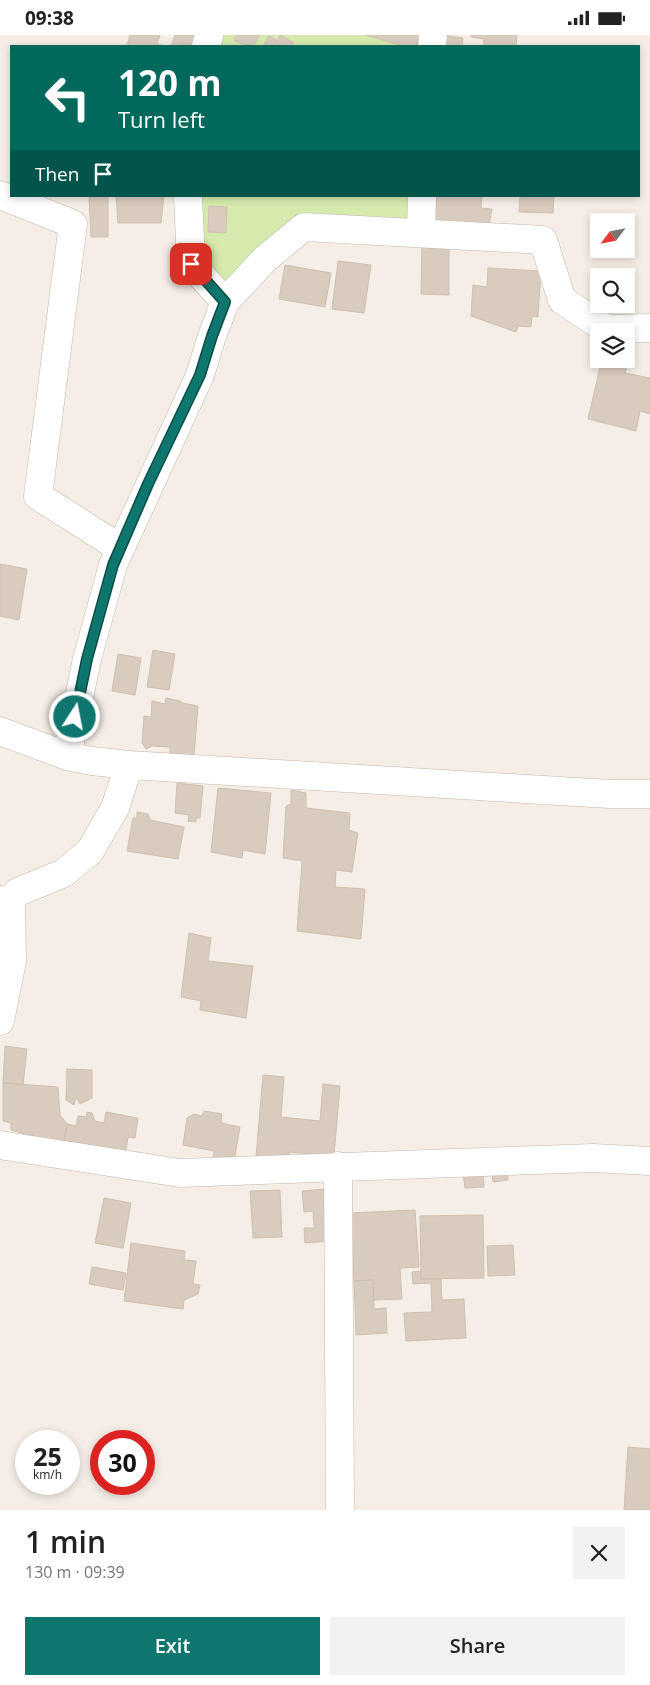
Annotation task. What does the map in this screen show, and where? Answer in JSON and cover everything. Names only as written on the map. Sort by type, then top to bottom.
[{"type":"street","points":[[0,195],[73,225],[38,495],[120,547]]},
{"type":"street","points":[[188,197],[191,264],[225,302]]},
{"type":"street","points":[[421,233],[422,197]]},
{"type":"street","points":[[67,756],[87,659],[113,565],[200,375],[225,302],[265,259],[304,227],[543,240],[562,301],[606,329],[650,328]]},
{"type":"street","points":[[0,731],[67,756],[129,765],[610,794],[650,794]]},
{"type":"street","points":[[0,1021],[12,961],[6,900],[18,892],[64,873],[90,851],[115,808],[129,765]]},
{"type":"street","points":[[0,1145],[180,1173],[594,1158],[650,1161]]},
{"type":"street","points":[[338,1167],[340,1510]]},
{"type":"green space","points":[[209,35],[433,35],[432,45],[206,45]]},
{"type":"green space","points":[[188,197],[422,197],[421,233],[304,227],[225,302],[191,264]]},
{"type":"building","points":[[130,35],[160,35],[157,44],[160,45],[127,45]]},
{"type":"building","points":[[175,35],[195,35],[191,45],[171,45]]},
{"type":"building","points":[[237,35],[260,35],[254,45],[245,45],[234,40]]},
{"type":"building","points":[[280,35],[294,43],[293,45],[264,45],[269,36],[277,41]]},
{"type":"building","points":[[365,35],[419,35],[417,45],[400,45]]},
{"type":"building","points":[[444,35],[463,38],[462,45],[440,45]]},
{"type":"building","points":[[471,35],[517,35],[516,45],[483,45],[484,39],[471,37]]},
{"type":"building","points":[[89,197],[108,197],[108,237],[91,237]]},
{"type":"building","points":[[116,197],[164,197],[161,223],[118,223]]},
{"type":"building","points":[[429,197],[482,197],[481,208],[492,209],[489,225],[428,219]]},
{"type":"building","points":[[520,197],[554,197],[553,213],[519,212]]},
{"type":"building","points":[[209,206],[227,207],[226,233],[208,232]]},
{"type":"building","points":[[422,244],[449,244],[449,295],[421,294]]},
{"type":"building","points":[[338,261],[371,265],[364,313],[332,309]]},
{"type":"building","points":[[285,265],[331,273],[325,307],[279,299]]},
{"type":"building","points":[[488,268],[541,271],[538,317],[532,316],[531,327],[518,326],[516,332],[471,316],[473,285],[487,287]]},
{"type":"building","points":[[600,368],[626,368],[625,373],[650,378],[650,414],[640,411],[636,431],[588,419]]},
{"type":"building","points":[[0,564],[27,569],[19,620],[0,616]]},
{"type":"building","points":[[153,650],[175,654],[169,690],[147,687]]},
{"type":"building","points":[[118,654],[141,658],[135,695],[112,691]]},
{"type":"building","points":[[166,698],[198,706],[194,755],[170,753],[170,747],[152,746],[146,749],[142,743],[144,716],[151,717],[152,701],[165,704]]},
{"type":"building","points":[[177,783],[203,786],[200,818],[196,818],[196,822],[188,821],[189,815],[175,813]]},
{"type":"building","points":[[218,788],[271,793],[265,854],[243,850],[242,858],[211,852]]},
{"type":"building","points":[[291,790],[306,793],[306,808],[350,813],[349,830],[358,833],[352,872],[336,870],[335,887],[365,889],[361,939],[297,931],[302,861],[283,858],[286,806],[291,804]]},
{"type":"building","points":[[137,812],[148,814],[150,820],[184,827],[178,859],[127,851],[133,818],[137,818]]},
{"type":"building","points":[[189,933],[211,938],[208,961],[253,966],[246,1018],[200,1010],[201,1001],[181,997]]},
{"type":"building","points":[[5,1046],[27,1049],[23,1085],[3,1083]]},
{"type":"building","points":[[67,1069],[92,1070],[92,1098],[80,1104],[76,1097],[74,1105],[66,1100]]},
{"type":"building","points":[[263,1075],[284,1077],[281,1117],[320,1121],[323,1084],[340,1086],[334,1156],[289,1152],[289,1160],[256,1157]]},
{"type":"building","points":[[3,1083],[58,1087],[60,1115],[67,1124],[63,1144],[11,1130],[11,1123],[3,1121]]},
{"type":"building","points":[[204,1111],[222,1114],[221,1123],[240,1127],[234,1161],[212,1163],[214,1151],[183,1145],[187,1118],[194,1114],[202,1116]]},
{"type":"building","points":[[87,1112],[92,1113],[95,1121],[104,1123],[106,1112],[138,1118],[135,1138],[128,1137],[125,1158],[63,1147],[67,1124],[76,1126],[78,1116],[86,1117]]},
{"type":"building","points":[[507,1170],[508,1180],[493,1182],[492,1171]]},
{"type":"building","points":[[483,1171],[484,1187],[465,1188],[463,1173]]},
{"type":"building","points":[[325,1189],[329,1241],[305,1243],[304,1228],[314,1228],[313,1211],[304,1212],[302,1191]]},
{"type":"building","points":[[280,1190],[282,1237],[253,1238],[250,1191]]},
{"type":"building","points":[[104,1198],[131,1203],[123,1248],[95,1243]]},
{"type":"building","points":[[415,1210],[419,1267],[400,1268],[402,1299],[374,1300],[373,1280],[354,1281],[350,1213]]},
{"type":"building","points":[[483,1215],[484,1278],[421,1279],[420,1216]]},
{"type":"building","points":[[131,1243],[185,1251],[184,1260],[196,1261],[193,1284],[200,1285],[198,1294],[184,1300],[183,1309],[124,1301]]},
{"type":"building","points":[[513,1245],[515,1275],[488,1276],[487,1246]]},
{"type":"building","points":[[92,1267],[126,1273],[123,1290],[89,1284]]},
{"type":"building","points":[[421,1271],[421,1279],[441,1279],[442,1300],[464,1299],[466,1338],[406,1341],[404,1313],[432,1312],[431,1283],[413,1284],[412,1272]]},
{"type":"building","points":[[373,1280],[374,1309],[386,1308],[387,1333],[356,1335],[354,1281]]},
{"type":"building","points":[[628,1447],[650,1449],[650,1510],[624,1510]]},
{"type":"route","points":[[75,717],[87,659],[113,565],[148,484],[200,375],[225,302],[191,264]]}]
